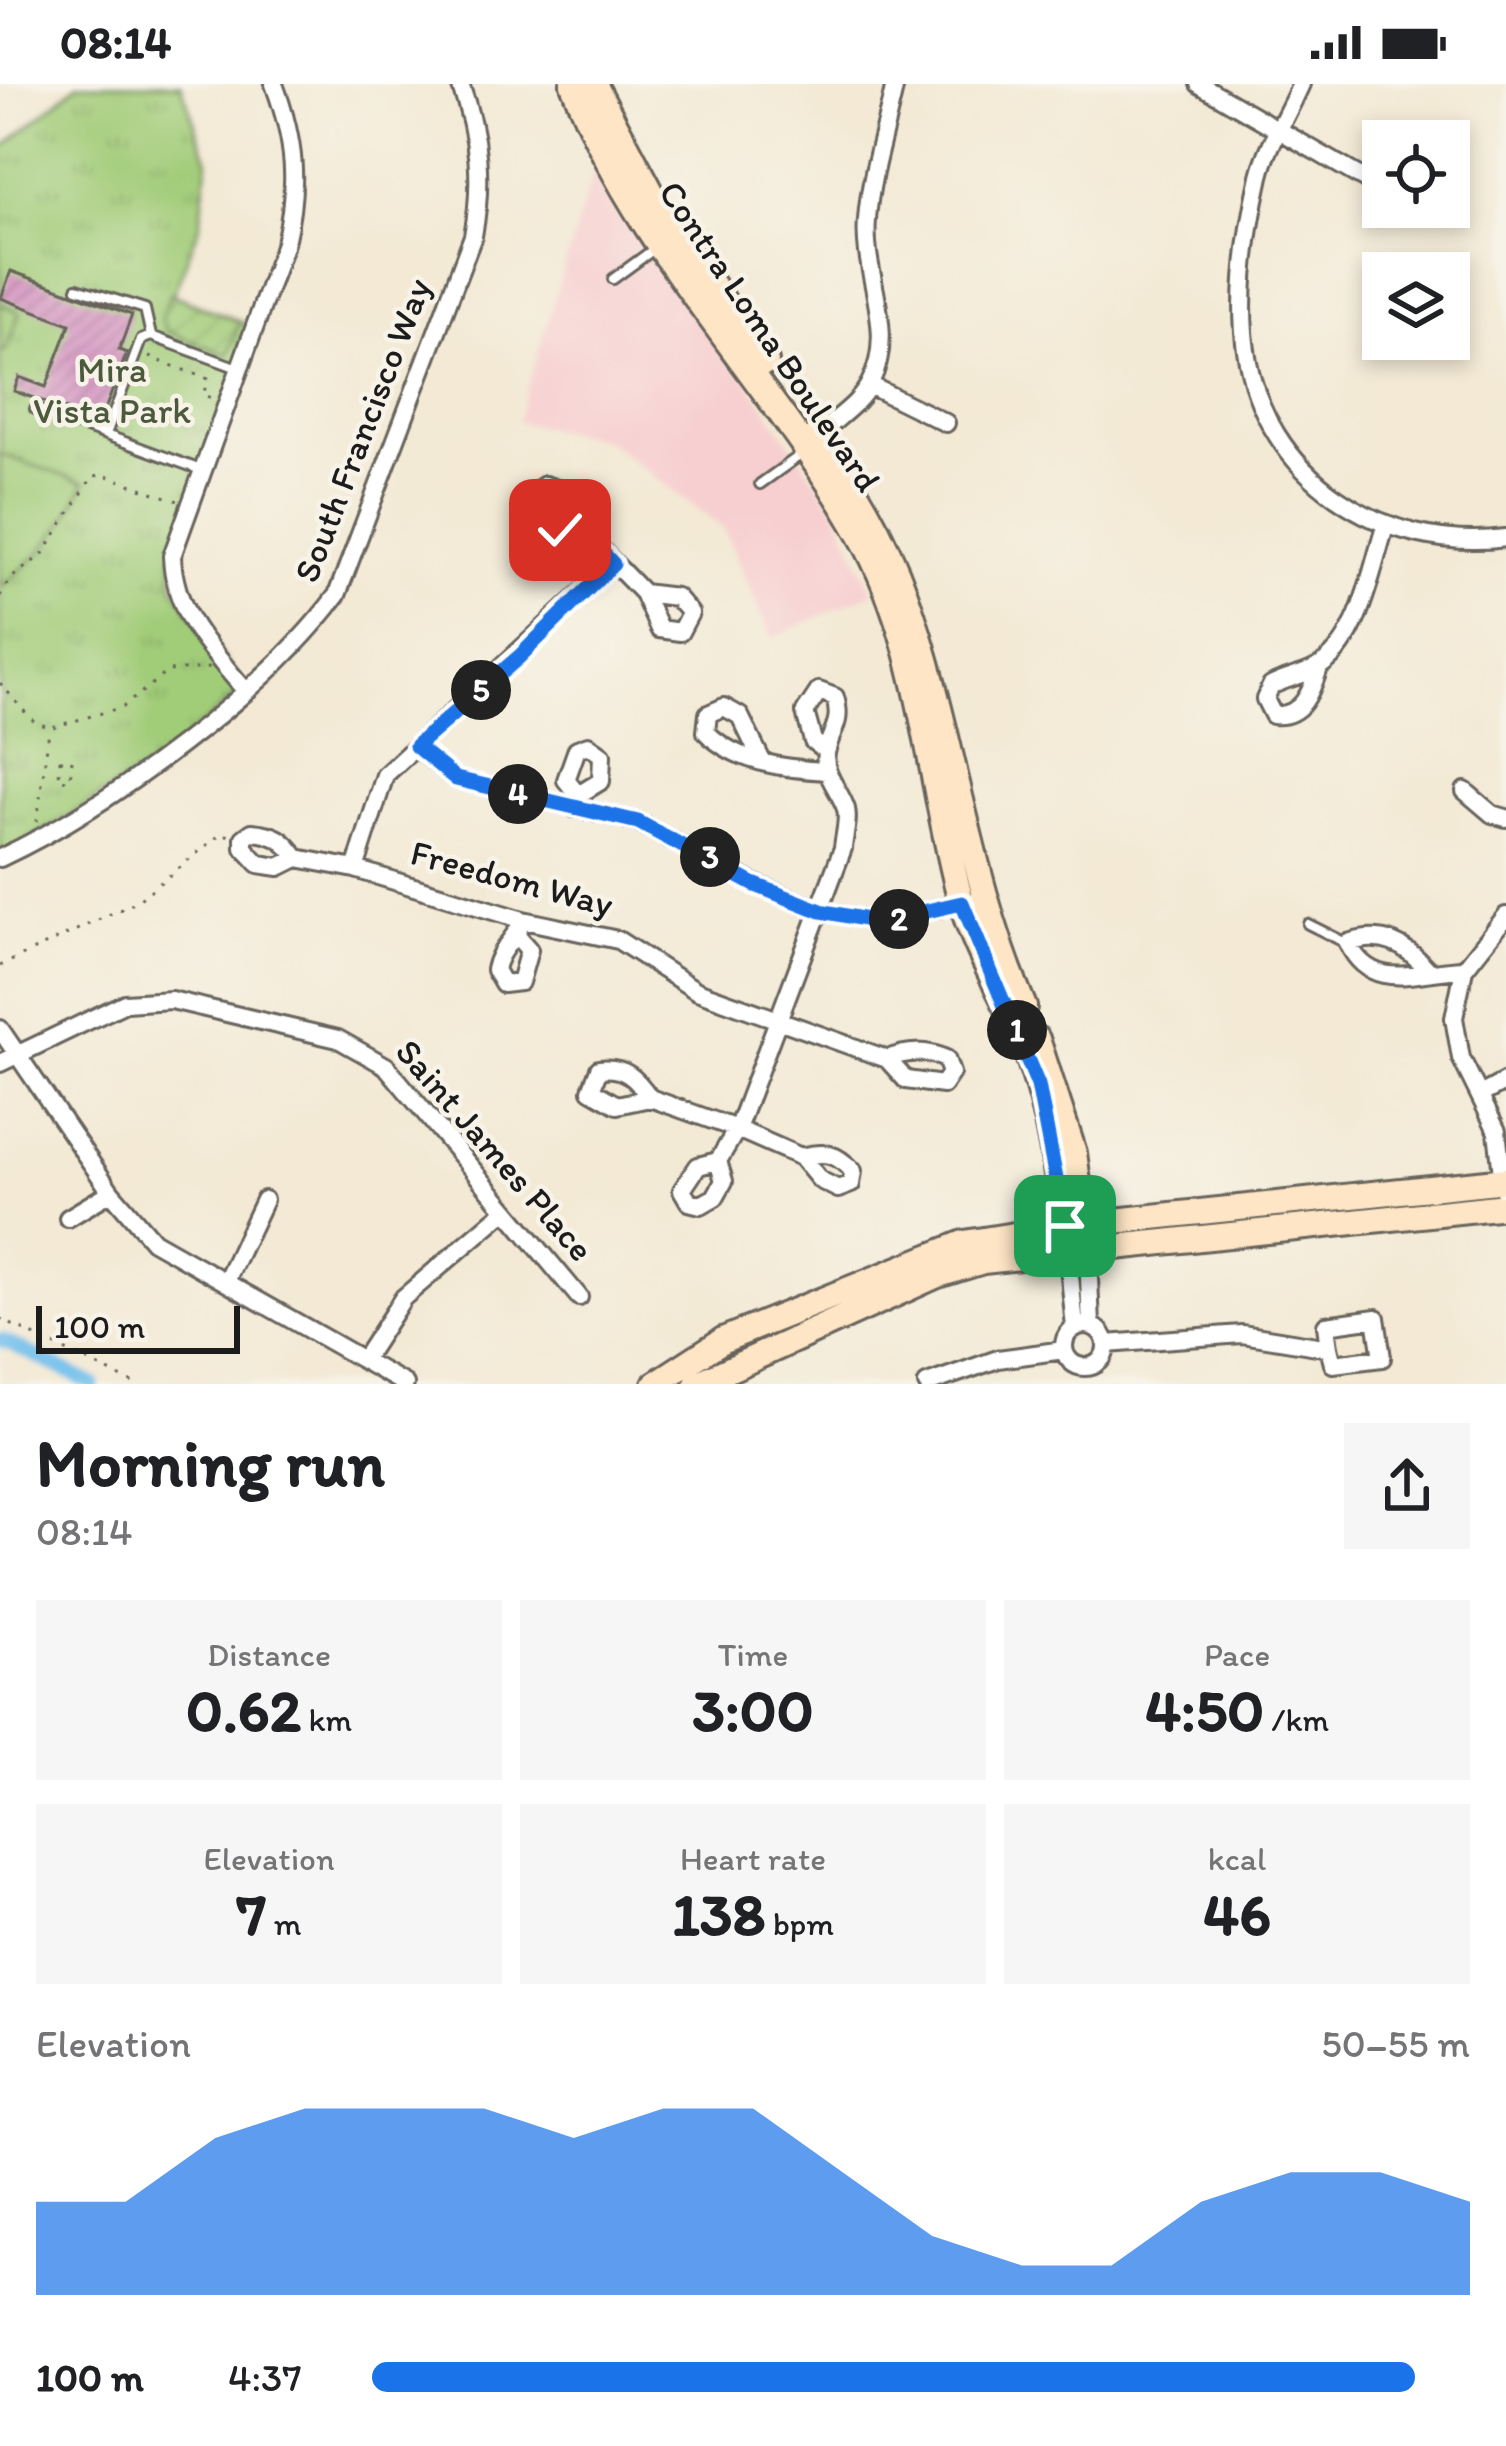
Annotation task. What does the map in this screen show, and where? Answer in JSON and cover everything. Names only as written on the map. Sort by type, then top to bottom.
[{"type":"main road","name":"Contra Loma Boulevard","points":[[593,87],[660,244],[858,492],[904,593],[972,900],[1060,1099],[1078,1254]]},
{"type":"main road","name":"Contra Loma Boulevard","points":[[593,87],[664,216],[814,442]]},
{"type":"main road","points":[[655,1384],[723,1340],[910,1260],[964,1243],[1075,1225],[1505,1180]]},
{"type":"main road","points":[[697,1384],[935,1276],[983,1261],[1506,1208]]},
{"type":"street","points":[[244,689],[186,618],[172,585],[172,556],[285,243],[297,192],[292,133],[274,84]]},
{"type":"street","name":"South Francisco Way","points":[[0,858],[109,799],[310,631],[337,595],[473,236],[481,190],[477,147],[460,84]]},
{"type":"street","points":[[814,442],[845,416],[869,385],[882,329],[867,219],[896,84]]},
{"type":"street","points":[[1199,84],[1362,178]]},
{"type":"street","points":[[1301,84],[1260,178],[1245,293],[1245,347],[1253,383],[1270,423],[1306,473],[1338,500],[1385,527],[1449,541],[1506,538]]},
{"type":"street","points":[[869,385],[946,423]]},
{"type":"street","points":[[1319,668],[1336,653],[1365,593],[1385,527]]},
{"type":"street","points":[[581,530],[643,593]]},
{"type":"street","points":[[355,868],[386,775],[519,657],[613,564]]},
{"type":"street","points":[[416,746],[456,779],[576,802],[638,822],[753,884],[821,911],[879,922],[972,900]]},
{"type":"street","points":[[718,1161],[737,1129],[843,848],[848,813],[827,771],[826,751]]},
{"type":"street","points":[[762,761],[827,771]]},
{"type":"street","points":[[1465,791],[1492,814],[1506,818]]},
{"type":"street","points":[[244,838],[252,832],[270,833],[285,840],[297,858]]},
{"type":"street","name":"Freedom Way","points":[[244,838],[244,848],[259,864],[279,867],[297,858],[355,868],[520,928],[618,940],[697,992],[776,1024],[887,1059]]},
{"type":"street","points":[[1506,916],[1464,968],[1456,998],[1456,1039],[1497,1131],[1506,1208]]},
{"type":"street","points":[[1428,970],[1412,951],[1394,942],[1372,935],[1348,943],[1358,965],[1377,976],[1407,977],[1428,970],[1464,968]]},
{"type":"street","name":"Saint James Place","points":[[9,1059],[125,1003],[171,1000],[338,1039],[386,1066],[579,1297]]},
{"type":"street","points":[[0,1029],[9,1059],[153,1241],[405,1384]]},
{"type":"street","points":[[1480,1095],[1506,1081]]},
{"type":"street","points":[[650,1098],[801,1157]]},
{"type":"street","points":[[68,1219],[111,1192]]},
{"type":"street","points":[[226,1281],[264,1200]]},
{"type":"street","points":[[363,1360],[403,1298],[506,1210]]},
{"type":"street","points":[[927,1384],[998,1359],[1064,1350],[1083,1327],[1078,1254]]},
{"type":"street","points":[[1083,1327],[1106,1344],[1242,1334],[1329,1348]]},
{"type":"street","points":[[1064,1350],[1071,1363],[1092,1367],[1103,1358],[1106,1344]]},
{"type":"lane","points":[[614,279],[660,244]]},
{"type":"lane","points":[[77,288],[145,309],[151,336]]},
{"type":"lane","points":[[106,434],[141,340],[151,336],[239,369]]},
{"type":"lane","points":[[35,409],[202,470]]},
{"type":"lane","points":[[760,484],[814,442]]},
{"type":"lane","points":[[1309,924],[1348,943]]},
{"type":"path","points":[[136,353],[208,379],[202,394],[227,404]]},
{"type":"path","points":[[0,596],[10,579],[43,554],[93,476],[104,475],[190,506]]},
{"type":"path","points":[[49,728],[123,707],[168,671],[207,669],[219,659]]},
{"type":"path","points":[[0,683],[11,700],[49,728]]},
{"type":"path","points":[[44,837],[37,823],[49,728]]},
{"type":"path","points":[[41,770],[59,770]]},
{"type":"path","points":[[0,966],[136,902],[220,834],[244,838]]},
{"type":"path","points":[[0,1319],[135,1384]]},
{"type":"shaded area","points":[[596,162],[837,511],[873,592],[772,638],[724,529],[606,440],[517,422]]},
{"type":"green space","name":"Mira Vista Park","points":[[78,84],[181,84],[208,161],[200,225],[173,295],[255,327],[172,556],[173,585],[244,689],[164,757],[0,858],[0,150]]},
{"type":"green space","points":[[170,294],[240,322],[227,355],[166,331],[161,318]]},
{"type":"green space","points":[[0,304],[20,312],[5,352],[0,350]]},
{"type":"green space","points":[[0,454],[85,483],[65,521],[37,556],[0,588]]},
{"type":"building","points":[[11,271],[132,315],[119,350],[127,353],[100,422],[14,391],[19,377],[46,387],[70,324],[1,298]]},
{"type":"waterway","points":[[0,1339],[93,1384]]},
{"type":"route","points":[[560,530],[581,530],[613,564],[519,657],[416,746],[456,779],[638,822],[680,840],[753,884],[821,911],[879,922],[931,914],[962,903],[1038,1085],[1055,1154],[1065,1226]]}]
